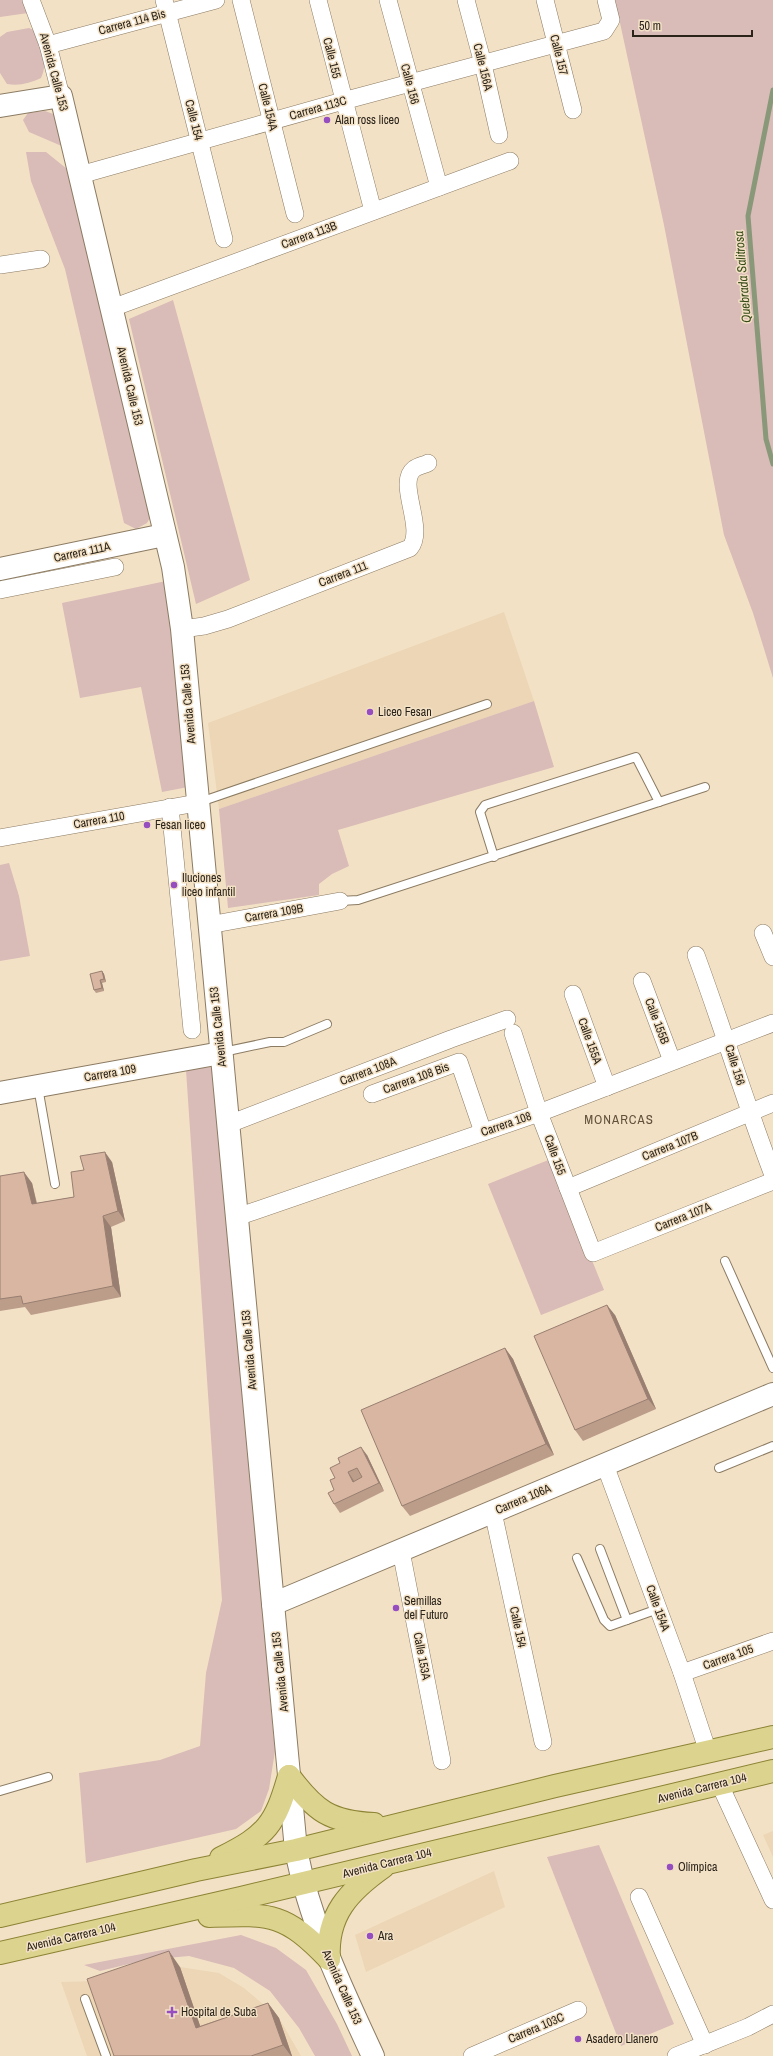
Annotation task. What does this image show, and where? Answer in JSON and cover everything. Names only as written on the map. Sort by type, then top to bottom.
[{"type":"main road","points":[[0,1916],[196,1870],[296,1850],[393,1825],[773,1737]]},
{"type":"main road","name":"Avenida Carrera 104","points":[[0,1954],[302,1884],[773,1771]]},
{"type":"main road","points":[[289,1776],[311,1802],[323,1813],[333,1818],[348,1822],[393,1825]]},
{"type":"main road","points":[[196,1870],[244,1846],[263,1831],[277,1815],[289,1776]]},
{"type":"main road","points":[[329,1959],[328,1943],[330,1932],[340,1908],[352,1891],[389,1862]]},
{"type":"main road","points":[[157,1917],[254,1914],[277,1919],[300,1931],[329,1959]]},
{"type":"street","name":"Avenida Calle 153","points":[[31,0],[48,45],[61,96],[172,567],[182,629],[220,1053],[229,1124],[296,1850],[302,1884],[329,1959],[373,2056]]},
{"type":"street","name":"Carrera 114 Bis","points":[[48,45],[165,6],[216,0]]},
{"type":"street","name":"Calle 154A","points":[[241,0],[295,214]]},
{"type":"street","name":"Calle 155","points":[[318,0],[365,186],[373,211]]},
{"type":"street","name":"Calle 156","points":[[388,0],[439,187]]},
{"type":"street","name":"Calle 156A","points":[[466,0],[483,64],[499,135]]},
{"type":"street","name":"Calle 157","points":[[545,0],[573,110]]},
{"type":"street","name":"Carrera 113C","points":[[80,175],[343,101],[604,31],[611,20],[606,0]]},
{"type":"street","name":"Calle 154","points":[[165,6],[224,239]]},
{"type":"street","points":[[0,106],[61,96]]},
{"type":"street","name":"Carrera 113B","points":[[112,308],[508,161]]},
{"type":"street","points":[[0,265],[41,259]]},
{"type":"street","name":"Carrera 111","points":[[182,629],[204,626],[228,619],[410,548],[416,537],[407,482],[414,469],[428,463]]},
{"type":"street","name":"Carrera 111A","points":[[0,569],[164,536]]},
{"type":"street","name":"Carrera 111A","points":[[0,590],[115,567]]},
{"type":"street","name":"Carrera 110","points":[[0,838],[197,803]]},
{"type":"street","points":[[170,807],[192,1030]]},
{"type":"street","name":"Carrera 109B","points":[[209,925],[340,901]]},
{"type":"street","points":[[763,933],[773,957]]},
{"type":"street","name":"Calle 156","points":[[696,955],[727,1041],[749,1113],[773,1175]]},
{"type":"street","name":"Calle 155B","points":[[642,981],[672,1061]]},
{"type":"street","name":"Calle 155A","points":[[573,994],[607,1087]]},
{"type":"street","name":"Carrera 108","points":[[237,1217],[540,1113],[773,1022]]},
{"type":"street","name":"Calle 155","points":[[510,1026],[540,1113],[594,1253]]},
{"type":"street","name":"Carrera 108A","points":[[229,1124],[451,1039],[510,1026]]},
{"type":"street","name":"Carrera 109","points":[[0,1093],[220,1053]]},
{"type":"street","name":"Carrera 108 Bis","points":[[372,1094],[459,1062],[483,1132]]},
{"type":"street","name":"Carrera 107B","points":[[568,1188],[773,1103]]},
{"type":"street","name":"Carrera 107A","points":[[594,1253],[773,1181]]},
{"type":"street","name":"Carrera 106A","points":[[274,1604],[605,1465],[772,1399]]},
{"type":"street","name":"Calle 154A","points":[[605,1465],[682,1673],[708,1752]]},
{"type":"street","name":"Calle 154","points":[[493,1512],[543,1742]]},
{"type":"street","name":"Calle 153A","points":[[401,1550],[442,1761]]},
{"type":"street","name":"Carrera 105","points":[[682,1673],[773,1641]]},
{"type":"street","points":[[720,1784],[773,1900]]},
{"type":"street","points":[[639,1897],[705,2045]]},
{"type":"street","name":"Carrera 103C","points":[[472,2056],[578,2010]]},
{"type":"street","points":[[676,2056],[748,2027],[773,2014]]},
{"type":"lane","points":[[197,803],[487,704]]},
{"type":"lane","points":[[494,857],[480,812],[485,804],[636,756],[659,802]]},
{"type":"lane","points":[[340,901],[358,900],[494,857],[705,787]]},
{"type":"lane","points":[[220,1053],[270,1042],[284,1042],[327,1024]]},
{"type":"lane","points":[[38,1086],[55,1184]]},
{"type":"lane","points":[[725,1261],[773,1368]]},
{"type":"lane","points":[[719,1468],[773,1446]]},
{"type":"lane","points":[[600,1549],[627,1620]]},
{"type":"lane","points":[[577,1558],[604,1620],[610,1626],[658,1609]]},
{"type":"lane","points":[[0,1790],[48,1777]]},
{"type":"lane","points":[[85,1999],[106,2056]]},
{"type":"shaded area","points":[[0,0],[23,0],[28,13],[0,17]]},
{"type":"shaded area","points":[[615,0],[773,0],[773,678],[753,613],[724,535],[664,225]]},
{"type":"shaded area","points":[[29,28],[36,31],[42,49],[44,66],[41,78],[25,84],[7,84],[0,73],[0,37],[7,32]]},
{"type":"shaded area","points":[[45,111],[56,115],[64,147],[29,132],[23,120],[28,113]]},
{"type":"shaded area","points":[[26,152],[46,152],[72,173],[151,516],[147,523],[136,529],[124,523],[65,269],[31,181]]},
{"type":"shaded area","points":[[173,300],[250,580],[196,604],[129,319]]},
{"type":"shaded area","points":[[166,581],[188,787],[162,792],[141,687],[80,698],[62,603]]},
{"type":"shaded area","name":"Liceo Fesan","points":[[504,612],[534,701],[219,809],[208,723]]},
{"type":"shaded area","points":[[534,701],[554,767],[338,830],[349,866],[332,874],[319,884],[319,895],[228,908],[219,809]]},
{"type":"shaded area","points":[[9,863],[19,896],[30,956],[0,961],[0,865]]},
{"type":"shaded area","points":[[219,1066],[275,1751],[269,1789],[261,1811],[236,1829],[86,1863],[79,1773],[160,1760],[200,1746],[206,1673],[222,1600],[186,1070]]},
{"type":"shaded area","points":[[551,1159],[604,1290],[541,1315],[488,1184]]},
{"type":"shaded area","points":[[773,1831],[773,1857],[763,1835]]},
{"type":"shaded area","points":[[599,1845],[674,2024],[621,2046],[547,1857]]},
{"type":"shaded area","points":[[494,1871],[505,1907],[366,1972],[355,1935]]},
{"type":"shaded area","points":[[241,1935],[276,1948],[306,1970],[337,2024],[352,2056],[315,2056],[299,2028],[270,1991],[234,1968],[189,1956],[145,1960],[100,1971],[84,1965]]},
{"type":"shaded area","name":"Hospital de Suba","points":[[180,1967],[219,1973],[244,1988],[279,2018],[301,2056],[87,2056],[61,1982],[96,1981]]},
{"type":"building","points":[[102,971],[104,979],[100,980],[102,988],[94,990],[90,974]]},
{"type":"building","points":[[105,1152],[118,1211],[103,1216],[113,1286],[23,1304],[21,1296],[0,1299],[0,1176],[24,1172],[32,1204],[74,1197],[71,1172],[84,1170],[80,1156]]},
{"type":"building","points":[[607,1305],[648,1399],[575,1430],[534,1336]]},
{"type":"building","points":[[505,1348],[546,1444],[402,1506],[361,1410]]},
{"type":"building","points":[[361,1447],[379,1483],[334,1504],[328,1493],[334,1490],[330,1480],[335,1478],[330,1468],[340,1463],[338,1458]],"holes":[[[357,1468],[362,1477],[353,1482],[348,1472]]]},
{"type":"building","name":"Hospital de Suba","points":[[169,1951],[196,2028],[268,2003],[283,2045],[251,2056],[114,2056],[87,1979]]},
{"type":"waterway","name":"Quebrada Salitrosa","points":[[773,90],[748,216],[766,439],[773,464]]},
{"type":"place","name":"Alan ross liceo","points":[[327,120]]},
{"type":"place","name":"Liceo Fesan","points":[[370,712]]},
{"type":"place","name":"Fesan liceo","points":[[147,825]]},
{"type":"place","name":"Iluciones liceo infantil","points":[[174,885]]},
{"type":"place","name":"Semillas del Futuro","points":[[396,1608]]},
{"type":"place","name":"Olímpica","points":[[670,1867]]},
{"type":"place","name":"Ara","points":[[370,1936]]},
{"type":"place","name":"Hospital de Suba","points":[[172,2012]]},
{"type":"place","name":"Asadero Llanero","points":[[578,2039]]},
{"type":"district","name":"MONARCAS","points":[[619,1119]]}]
